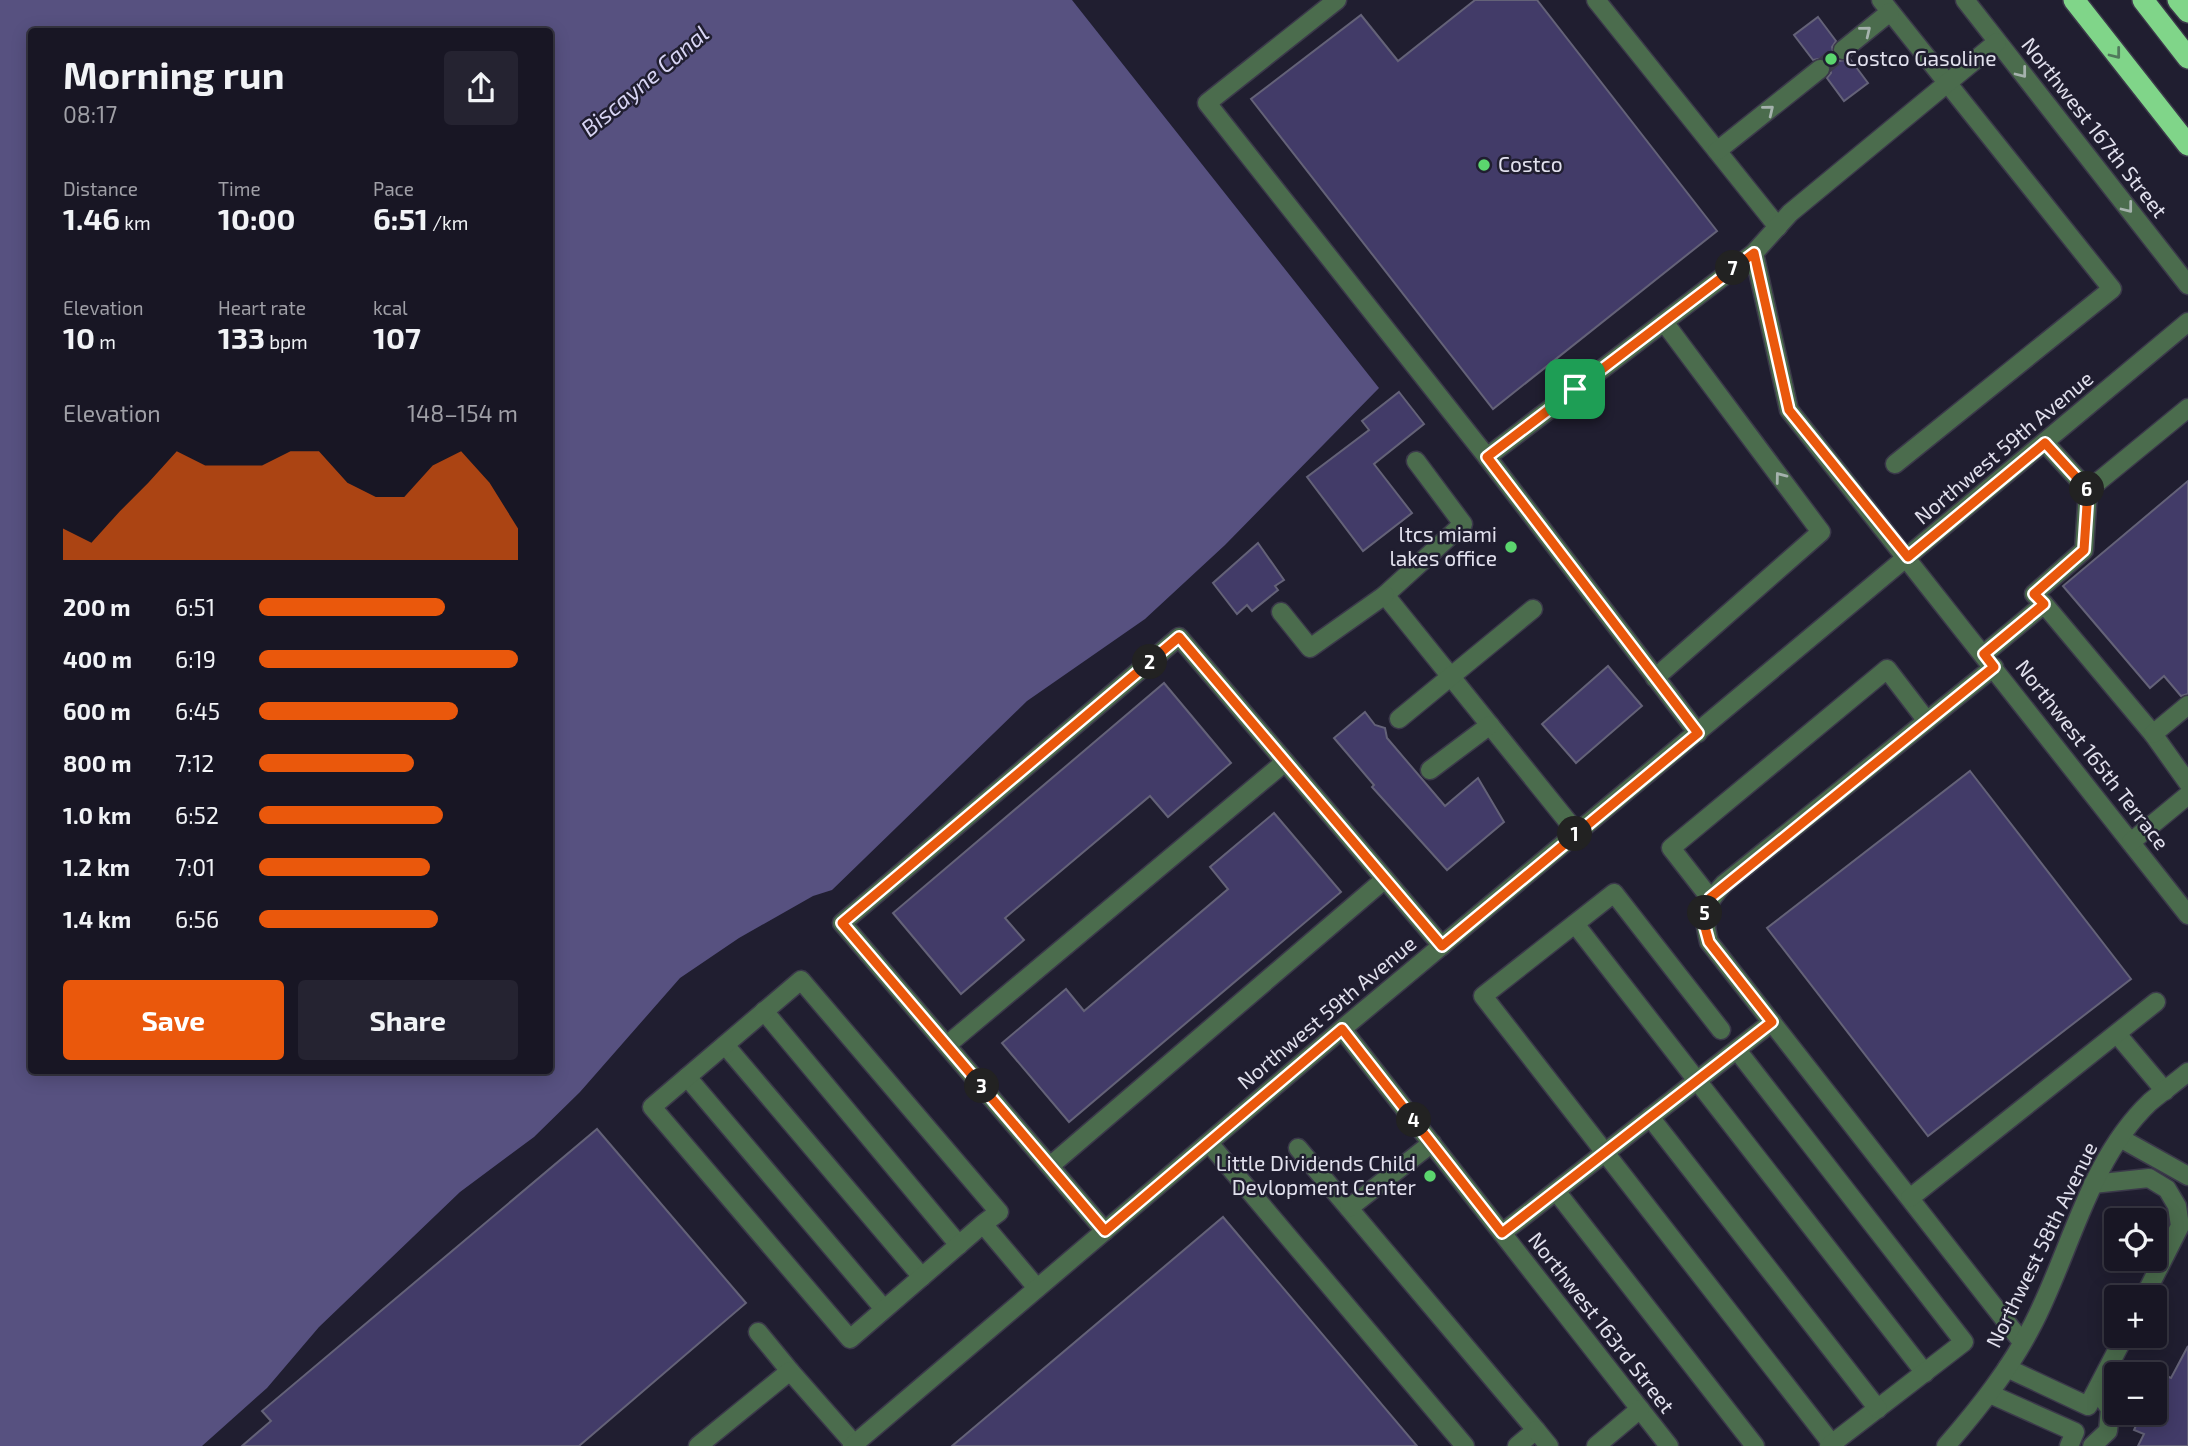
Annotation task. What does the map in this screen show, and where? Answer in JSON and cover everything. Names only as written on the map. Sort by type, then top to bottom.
[{"type":"highway","points":[[2074,0],[2188,145]]},
{"type":"highway","points":[[2143,0],[2188,58]]},
{"type":"highway","points":[[2178,0],[2188,12]]},
{"type":"street","points":[[1337,0],[1207,103],[1487,457],[1698,733]]},
{"type":"street","points":[[1596,0],[1778,227]]},
{"type":"street","name":"Northwest 167th Street","points":[[1965,0],[2188,285]]},
{"type":"street","points":[[1843,50],[1885,6],[2112,289],[1895,464]]},
{"type":"street","points":[[1487,457],[1754,253],[1778,227],[1997,42]]},
{"type":"street","points":[[1717,151],[1820,69]]},
{"type":"street","name":"Northwest 165th Terrace","points":[[1754,253],[1789,410],[1908,557],[2188,915]]},
{"type":"street","points":[[1655,678],[1821,531],[1664,322]]},
{"type":"street","name":"Northwest 59th Avenue","points":[[854,1445],[1342,1029],[2188,322]]},
{"type":"street","points":[[2088,490],[2188,408]]},
{"type":"street","points":[[2045,443],[2088,490],[2084,550],[2034,594],[2186,777]]},
{"type":"street","points":[[1281,612],[1310,648],[1385,595],[1463,524],[1416,461]]},
{"type":"street","points":[[1385,595],[1577,833]]},
{"type":"street","points":[[2022,1342],[1709,942],[1703,920],[1710,898],[1927,721],[2044,604]]},
{"type":"street","points":[[1399,719],[1532,609]]},
{"type":"street","points":[[1105,1231],[842,923],[1179,637],[1442,946]]},
{"type":"street","points":[[1710,898],[1671,848],[1888,669],[1927,721]]},
{"type":"street","points":[[2153,734],[2188,705]]},
{"type":"street","points":[[1430,770],[1490,725]]},
{"type":"street","points":[[947,1045],[1285,762]]},
{"type":"street","points":[[2131,842],[2188,794]]},
{"type":"street","points":[[1050,1166],[1385,879]]},
{"type":"street","points":[[1721,1030],[1614,893],[1483,996],[1831,1445],[1964,1342],[1737,1050]]},
{"type":"street","points":[[1574,924],[1924,1373]]},
{"type":"street","points":[[801,980],[999,1212],[850,1339],[652,1107],[725,1045],[801,980]]},
{"type":"street","points":[[1910,1198],[2156,1002]]},
{"type":"street","points":[[764,1011],[959,1245]]},
{"type":"street","points":[[1502,1233],[1772,1022]]},
{"type":"street","name":"Northwest 163rd Street","points":[[1342,1029],[1669,1446]]},
{"type":"street","points":[[2117,1034],[2165,1091]]},
{"type":"street","points":[[725,1045],[922,1277]]},
{"type":"street","name":"Northwest 58th Avenue","points":[[1946,1446],[1990,1394],[2022,1342],[2063,1259],[2094,1184],[2120,1138],[2150,1102],[2188,1072]]},
{"type":"street","points":[[687,1077],[884,1309]]},
{"type":"street","points":[[1650,1117],[1878,1409]]},
{"type":"street","points":[[2120,1138],[2188,1176]]},
{"type":"street","points":[[1209,1143],[1465,1446]]},
{"type":"street","points":[[1349,1208],[1432,1143]]},
{"type":"street","points":[[1298,1148],[1549,1446]]},
{"type":"street","points":[[2094,1184],[2149,1178],[2167,1189],[2177,1206],[2180,1226],[2150,1285]]},
{"type":"street","points":[[1556,1191],[1755,1446]]},
{"type":"street","points":[[983,1224],[1037,1288]]},
{"type":"street","points":[[758,1332],[854,1445]]},
{"type":"street","points":[[1990,1394],[2072,1439],[2118,1348]]},
{"type":"street","points":[[2007,1368],[2092,1398],[2110,1409],[2108,1431],[2092,1446]]},
{"type":"street","points":[[698,1446],[790,1371]]},
{"type":"street","points":[[1596,1446],[1640,1409]]},
{"type":"street","points":[[1517,1446],[1536,1430]]},
{"type":"water","name":"Biscayne Canal","points":[[0,0],[1072,0],[1379,388],[1225,545],[1145,619],[1027,701],[832,890],[813,896],[739,938],[680,978],[580,1092],[534,1137],[460,1192],[319,1327],[267,1388],[202,1446],[0,1446]]},
{"type":"building","name":"Costco","points":[[1475,0],[1537,0],[1717,231],[1493,409],[1251,99],[1361,15],[1398,61]]},
{"type":"building","name":"Costco Gasoline","points":[[1818,17],[1836,41],[1832,47],[1834,57],[1840,61],[1850,59],[1868,83],[1844,101],[1827,78],[1831,73],[1829,63],[1824,58],[1813,60],[1794,35]]},
{"type":"building","points":[[1399,392],[1424,424],[1374,464],[1412,513],[1363,551],[1307,477],[1369,430],[1362,421]]},
{"type":"building","points":[[2188,481],[2188,694],[2181,696],[2164,676],[2150,688],[2063,586]]},
{"type":"building","points":[[1258,543],[1284,580],[1275,586],[1278,590],[1252,611],[1247,605],[1237,614],[1213,583]]},
{"type":"building","points":[[1608,666],[1642,706],[1576,763],[1542,724]]},
{"type":"building","points":[[1164,683],[1231,763],[1168,817],[1150,796],[1005,918],[1024,940],[961,994],[893,913]]},
{"type":"building","points":[[1365,712],[1375,725],[1385,728],[1387,738],[1445,806],[1478,778],[1504,822],[1447,870],[1372,787],[1374,785],[1334,738]]},
{"type":"building","points":[[1970,771],[2131,979],[1928,1136],[1767,928]]},
{"type":"building","points":[[1274,813],[1341,892],[1069,1122],[1002,1043],[1066,989],[1084,1011],[1228,889],[1210,867]]},
{"type":"building","points":[[597,1129],[746,1303],[579,1446],[242,1446],[271,1421],[262,1411]]},
{"type":"building","points":[[1223,1217],[1417,1446],[952,1446]]},
{"type":"building","points":[[2188,1346],[2188,1446],[2138,1446],[2144,1434],[2134,1430],[2136,1425],[2167,1425],[2167,1376],[2171,1378]]},
{"type":"tunnel","points":[[1820,69],[1843,50]]},
{"type":"place","name":"Costco Gasoline","points":[[1831,59]]},
{"type":"place","name":"Costco","points":[[1484,165]]},
{"type":"place","name":"ltcs miami lakes office","points":[[1511,547]]},
{"type":"place","name":"Little Dividends Child Devlopment Center","points":[[1430,1176]]},
{"type":"route","points":[[1754,253],[1789,410],[1908,557],[2045,443],[2088,490],[2084,550],[2034,594],[2044,604],[1984,654],[1994,667],[1710,898],[1703,920],[1709,942],[1772,1022],[1502,1233],[1342,1029],[1105,1231],[842,923],[1179,637],[1442,946],[1698,733],[1487,457],[1575,389],[1754,253]]}]
